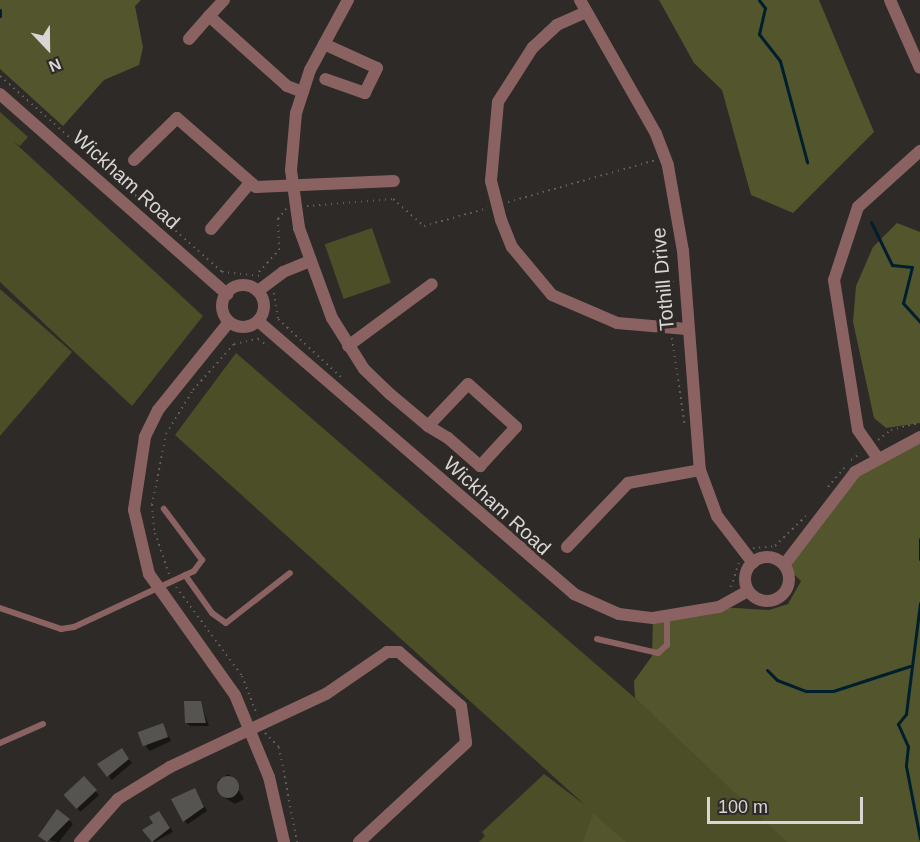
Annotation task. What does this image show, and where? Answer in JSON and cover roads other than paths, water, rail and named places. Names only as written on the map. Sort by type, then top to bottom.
[{"type":"street","points":[[189,39],[224,0]]},
{"type":"street","points":[[348,0],[324,44],[303,92],[292,140],[293,188],[296,207],[308,262],[348,346],[364,369],[428,426],[480,466],[516,427],[468,384],[428,426]]},
{"type":"street","points":[[890,0],[920,68]]},
{"type":"street","points":[[583,6],[533,47],[498,102],[491,150],[498,205],[512,247],[552,295],[588,315],[672,329],[687,329]]},
{"type":"street","name":"Tothill Drive","points":[[583,6],[656,134],[668,166],[683,251],[687,329],[700,470],[717,516],[753,563]]},
{"type":"street","points":[[209,16],[287,86],[303,92]]},
{"type":"street","points":[[324,44],[377,68],[364,93],[326,79]]},
{"type":"street","name":"Wickham Road","points":[[0,94],[227,294]]},
{"type":"street","points":[[134,160],[177,118],[250,183],[266,189],[394,181]]},
{"type":"street","points":[[877,457],[858,430],[834,280],[858,207],[920,151]]},
{"type":"street","points":[[211,229],[250,183]]},
{"type":"street","points":[[258,291],[283,272],[308,262]]},
{"type":"street","points":[[348,346],[432,284]]},
{"type":"street","points":[[245,286],[258,291],[264,309],[258,321],[244,327],[230,322],[223,308],[227,294],[245,286]]},
{"type":"street","name":"Wickham Road","points":[[258,321],[542,572],[619,614],[667,617],[719,607],[748,591]]},
{"type":"street","points":[[230,322],[184,374],[145,437],[134,510],[146,564],[158,587],[219,667],[269,777],[284,842]]},
{"type":"street","points":[[784,565],[840,487],[877,457],[920,437]]},
{"type":"street","points":[[567,547],[628,483],[700,470]]},
{"type":"street","points":[[769,557],[784,565],[789,580],[777,599],[761,600],[748,591],[745,576],[753,563],[769,557]]},
{"type":"street","points":[[80,842],[118,799],[170,766],[248,733],[326,694],[387,652],[399,652],[460,706],[466,743],[359,842]]},
{"type":"lane","points":[[0,608],[61,629],[74,627],[185,575],[202,560],[164,509]]},
{"type":"lane","points":[[185,575],[212,613],[226,623],[290,573]]},
{"type":"lane","points":[[597,639],[658,653],[667,645],[667,617]]},
{"type":"lane","points":[[0,743],[43,724]]},
{"type":"waterway","points":[[759,0],[765,8],[759,34],[780,61],[807,162]]},
{"type":"waterway","points":[[0,10],[0,16]]},
{"type":"waterway","points":[[871,222],[892,265],[912,267],[903,303],[920,322]]},
{"type":"waterway","points":[[920,539],[920,559]]},
{"type":"waterway","points":[[920,603],[906,714],[898,724],[908,746],[906,766],[920,839]]},
{"type":"waterway","points":[[767,670],[777,680],[806,691],[833,691],[910,666]]}]
